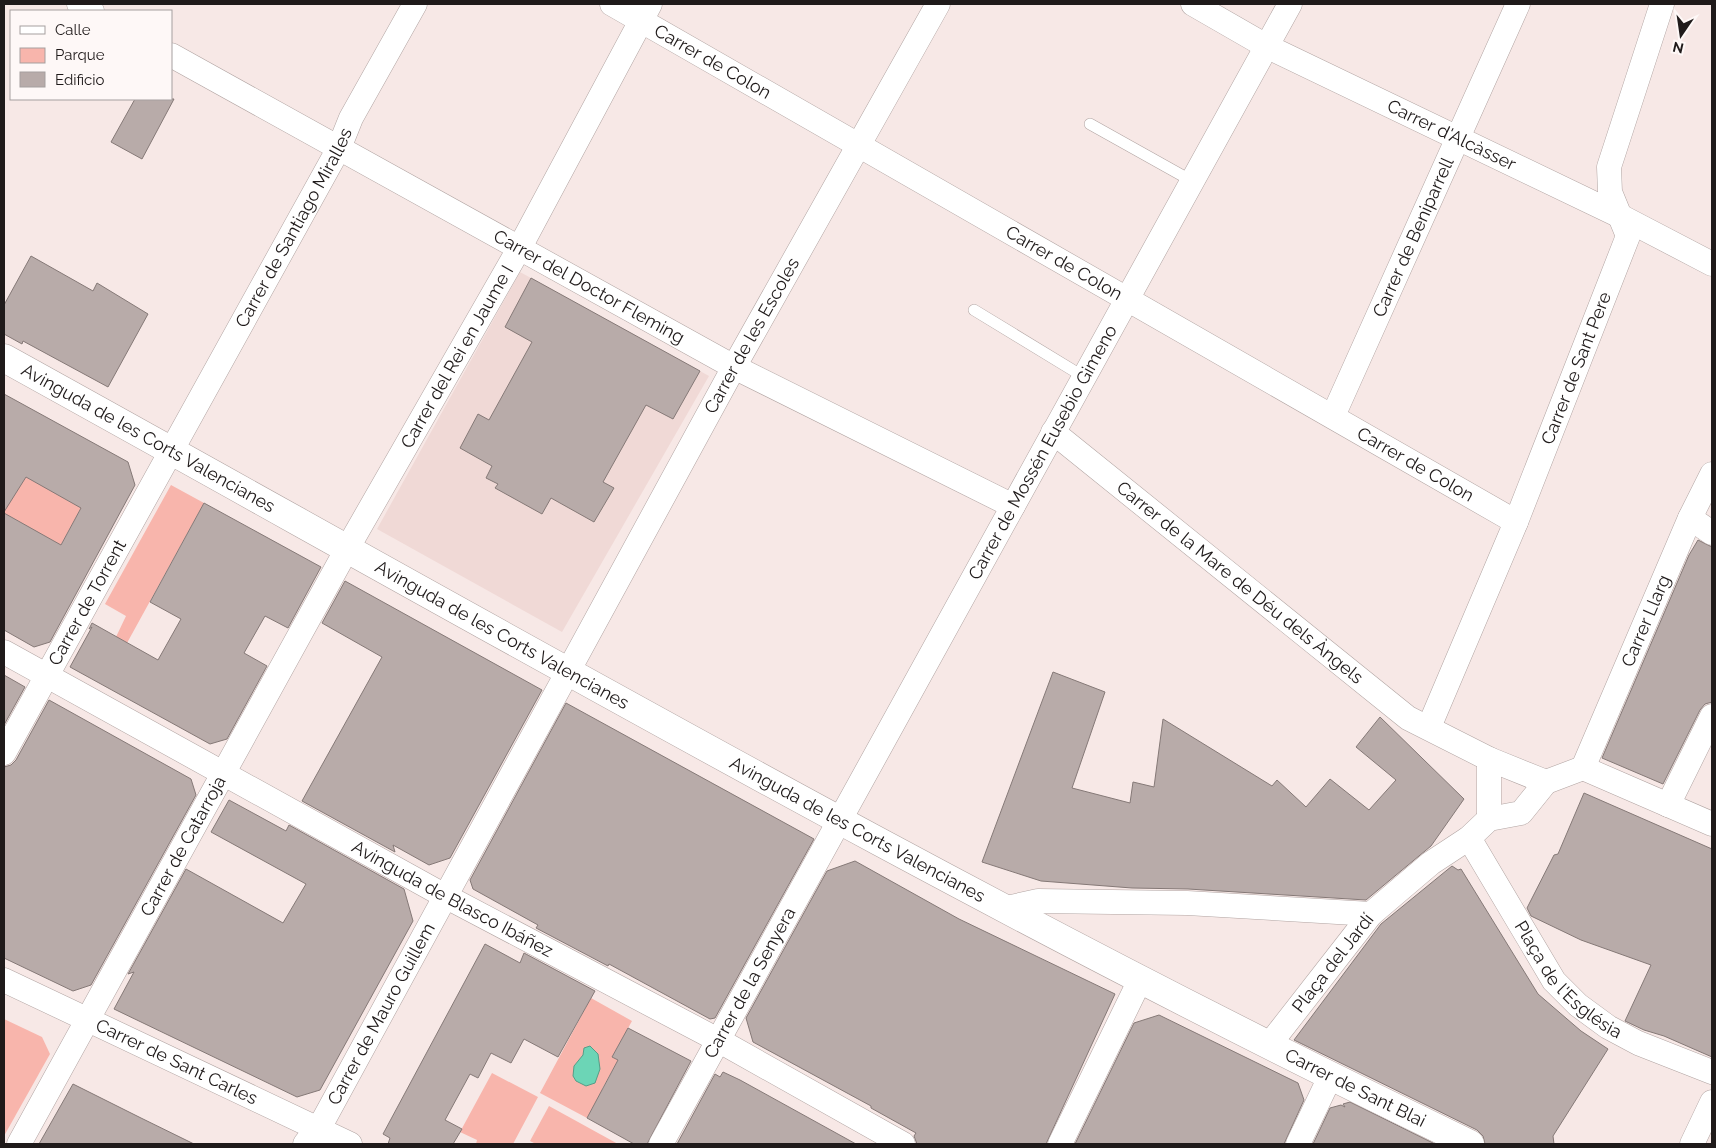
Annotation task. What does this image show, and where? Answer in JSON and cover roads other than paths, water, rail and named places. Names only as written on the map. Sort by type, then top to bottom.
[{"type":"street","points":[[79,4],[90,10]]},
{"type":"street","name":"Carrer de Santiago Miralles","points":[[170,450],[339,148],[351,118],[415,4]]},
{"type":"street","name":"Carrer de Colon","points":[[612,4],[645,12],[860,146],[1516,522]]},
{"type":"street","name":"Carrer de les Escoles","points":[[568,670],[734,367],[860,146],[938,4]]},
{"type":"street","name":"Carrer d'Alcàsser","points":[[1194,4],[1266,46],[1620,216],[1712,264]]},
{"type":"street","name":"Carrer de Mossén Eusebio Gimeno","points":[[839,821],[1290,4]]},
{"type":"street","name":"Carrer de Beniparrell","points":[[1333,416],[1518,4]]},
{"type":"street","name":"Carrer de Sant Pere","points":[[1429,727],[1516,522],[1628,236],[1610,192],[1609,167],[1662,4]]},
{"type":"street","name":"Carrer del Rei en Jaume I","points":[[347,549],[520,247],[645,12]]},
{"type":"street","name":"Carrer del Doctor Fleming","points":[[172,56],[734,367],[1013,506]]},
{"type":"street","name":"Avinguda de les Corts Valencianes","points":[[4,358],[839,821],[1002,909]]},
{"type":"street","name":"Carrer de la Mare de Déu dels Àngels","points":[[1054,432],[1408,718],[1489,759],[1546,782]]},
{"type":"street","name":"Carrer de Torrent","points":[[4,753],[170,450]]},
{"type":"street","name":"Carrer Llarg","points":[[1583,768],[1690,518],[1712,474]]},
{"type":"street","points":[[1690,518],[1712,533]]},
{"type":"street","name":"Carrer de Catarroja","points":[[19,1144],[347,549]]},
{"type":"street","name":"Avinguda de Blasco Ibáñez","points":[[4,652],[224,772],[445,896],[718,1040],[903,1144]]},
{"type":"street","name":"Carrer de Mauro Guillem","points":[[311,1136],[568,670]]},
{"type":"street","points":[[1668,805],[1712,716]]},
{"type":"street","points":[[1489,759],[1490,819]]},
{"type":"street","points":[[1371,914],[1431,863],[1469,838],[1490,819],[1521,812],[1546,782],[1583,768],[1712,824]]},
{"type":"street","name":"Carrer de la Senyera","points":[[661,1144],[839,821]]},
{"type":"street","name":"Plaça de l'Església","points":[[1469,838],[1508,908],[1554,981],[1578,1005],[1608,1027],[1638,1043],[1712,1072]]},
{"type":"street","name":"Plaça del Jardí","points":[[1002,909],[1038,901],[1187,903],[1371,914]]},
{"type":"street","points":[[1002,909],[1268,1045]]},
{"type":"street","name":"Plaça del Jardí","points":[[1268,1045],[1371,914]]},
{"type":"street","name":"Carrer de Sant Carles","points":[[4,980],[87,1020],[311,1136],[350,1144]]},
{"type":"street","points":[[1060,1144],[1140,980]]},
{"type":"street","name":"Carrer de Sant Blai","points":[[1268,1045],[1470,1144]]},
{"type":"street","points":[[1298,1144],[1330,1077]]},
{"type":"street","points":[[1692,1144],[1712,1102]]},
{"type":"lane","points":[[1090,124],[1192,181]]},
{"type":"lane","points":[[974,310],[1084,377]]}]
